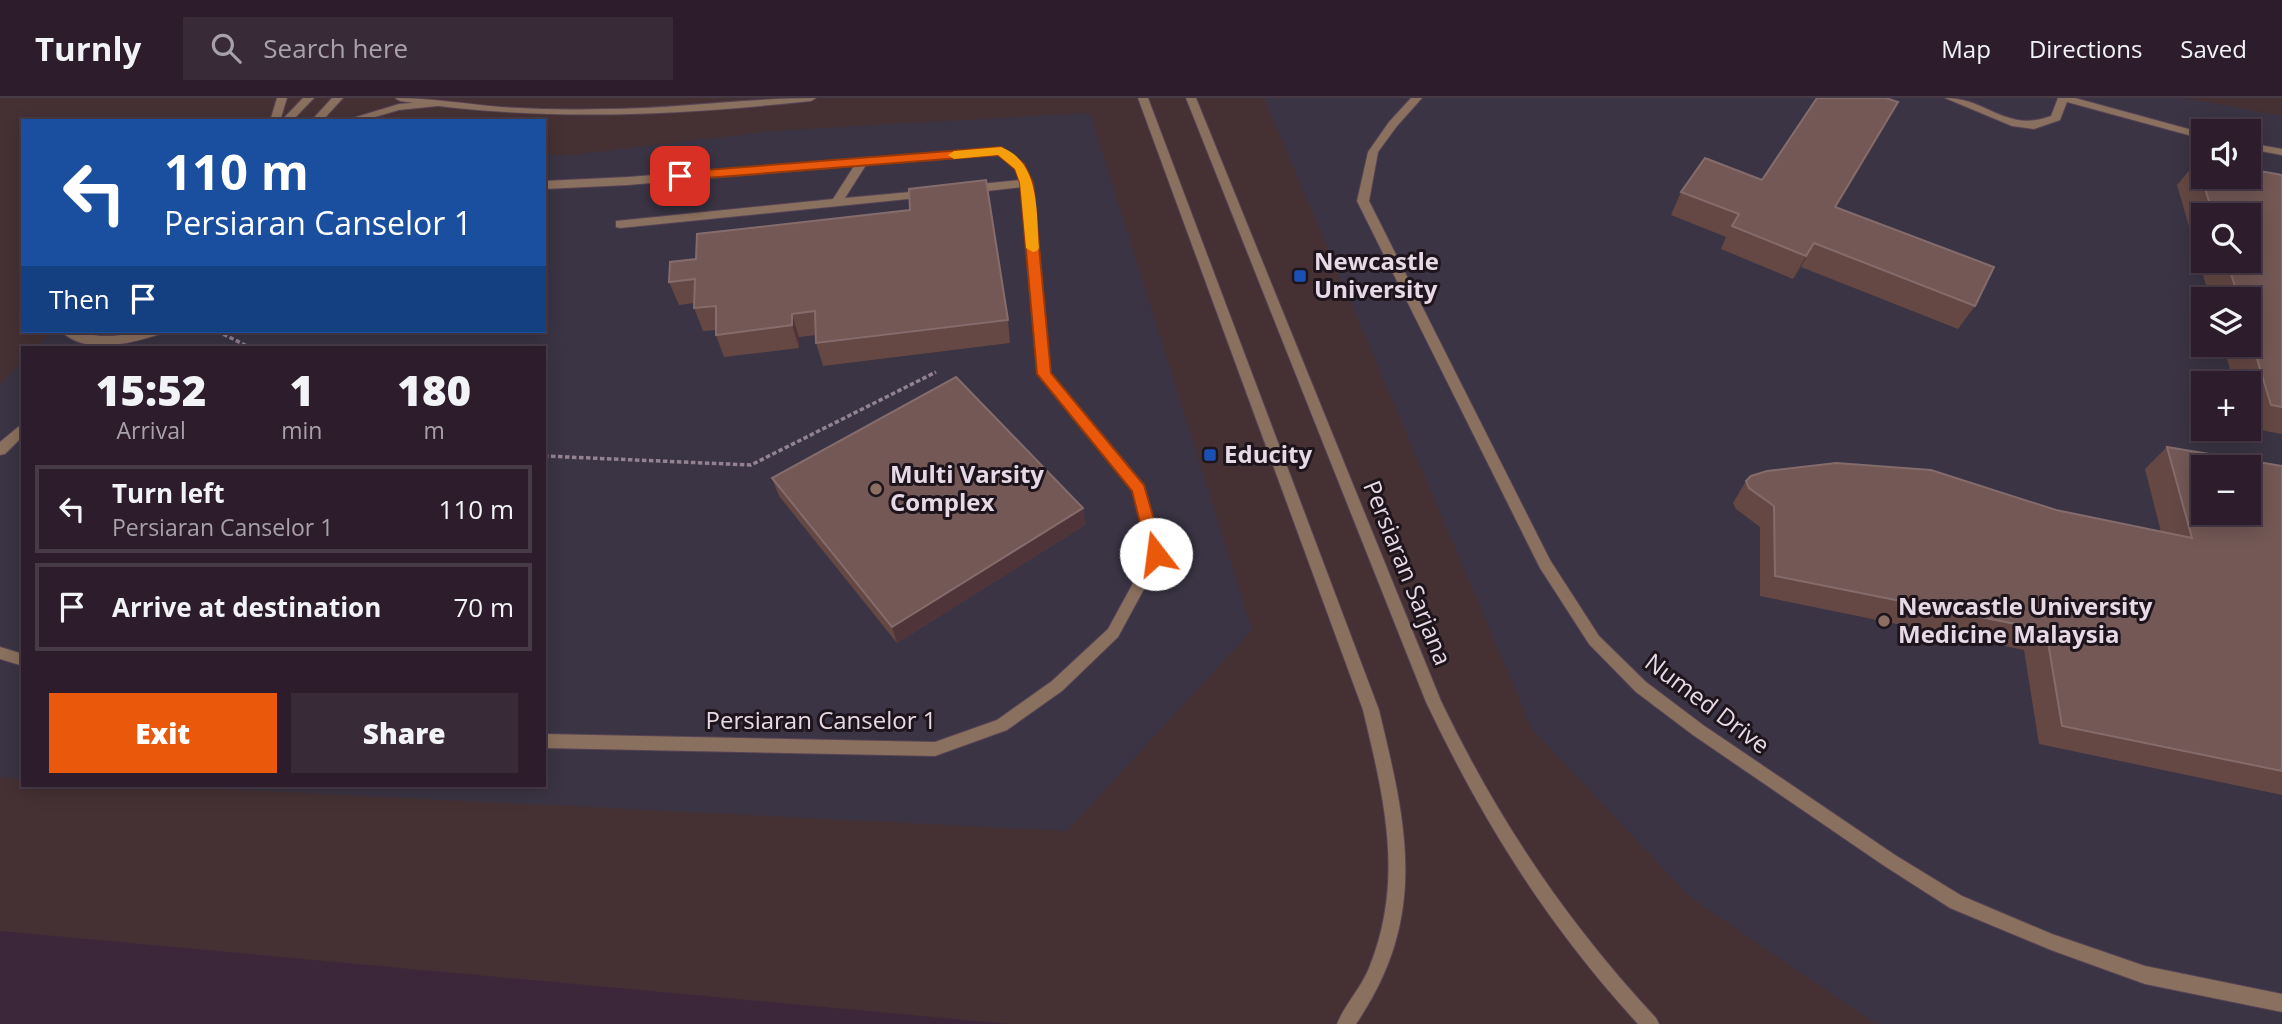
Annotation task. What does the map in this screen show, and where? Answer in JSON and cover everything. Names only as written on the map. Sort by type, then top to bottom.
[{"type":"street","points":[[276,119],[282,98]]},
{"type":"street","points":[[288,119],[309,98]]},
{"type":"street","points":[[318,119],[338,98]]},
{"type":"street","points":[[400,98],[434,104],[574,115],[701,110],[811,98]]},
{"type":"street","points":[[1143,98],[1371,710],[1393,801],[1398,880],[1384,953],[1360,1005],[1346,1024]]},
{"type":"street","name":"Persiaran Sarjana","points":[[1191,98],[1434,702],[1475,789],[1523,869],[1610,982],[1650,1024]]},
{"type":"street","name":"Numed Drive","points":[[1417,98],[1393,124],[1373,152],[1363,201],[1545,564],[1594,640],[1641,687],[1698,730],[1889,860],[1956,902],[2051,943],[2144,975],[2282,1003]]},
{"type":"street","points":[[1955,100],[2012,123],[2034,126],[2056,118],[2063,98],[2191,133]]},
{"type":"street","points":[[355,119],[399,107],[434,104]]},
{"type":"street","points":[[2261,148],[2282,152]]},
{"type":"street","points":[[546,185],[628,181],[1001,151],[1020,167],[1027,183],[958,190]]},
{"type":"street","points":[[836,203],[863,161]]},
{"type":"street","name":"Persiaran Canselor 1","points":[[546,741],[935,749],[1002,725],[1057,685],[1113,633],[1156,554],[1139,489],[1044,374],[1027,183]]},
{"type":"street","points":[[620,224],[945,191]]},
{"type":"street","points":[[71,333],[84,340],[105,345],[150,333]]},
{"type":"street","points":[[0,450],[21,430]]},
{"type":"street","points":[[0,653],[21,659]]},
{"type":"path","points":[[221,333],[247,346]]},
{"type":"path","points":[[546,456],[751,466],[936,372]]},
{"type":"shaded area","points":[[0,98],[2282,98],[2282,1024],[1009,1024],[0,931]]},
{"type":"shaded area","name":"Newcastle University Medicine Malaysia","points":[[1264,98],[2183,98],[2282,116],[2282,1024],[1876,1024],[1690,897],[1532,729]]},
{"type":"shaded area","name":"Multi Varsity Complex","points":[[1090,113],[1252,630],[1067,831],[187,787],[546,787],[546,346],[37,346],[50,333],[546,333],[546,154],[564,156],[772,131]]},
{"type":"shaded area","points":[[21,363],[21,779],[0,777],[0,384]]},
{"type":"building","points":[[1817,98],[1886,98],[1898,102],[1835,207],[1994,267],[1975,306],[1814,243],[1806,256],[1732,226],[1739,214],[1681,192],[1705,158],[1762,180]]},
{"type":"building","points":[[2261,171],[2282,175],[2282,407],[2271,405],[2257,357],[2261,357],[2261,287],[2235,287],[2231,273],[2261,273],[2261,203],[2209,203],[2205,189],[2261,189]]},
{"type":"building","points":[[986,180],[1008,320],[816,343],[815,311],[792,314],[792,325],[716,335],[716,306],[694,308],[695,279],[669,282],[670,262],[696,259],[697,234],[910,210],[909,189]]},
{"type":"building","points":[[956,377],[1083,508],[892,627],[772,478]]},
{"type":"building","points":[[2167,447],[2215,455],[2191,455],[2191,525],[2261,525],[2261,463],[2282,466],[2282,771],[2062,726],[2046,630],[1775,576],[1774,506],[1749,488],[1746,481],[1751,476],[1767,471],[1836,463],[1931,470],[2056,510],[2192,538]]},
{"type":"slow traffic","points":[[954,155],[1001,151],[1020,167],[1027,183],[1033,248]]},
{"type":"place","name":"Newcastle University","points":[[1300,276]]},
{"type":"place","name":"Educity","points":[[1210,455]]},
{"type":"place","name":"Multi Varsity Complex","points":[[876,489]]},
{"type":"place","name":"Newcastle University Medicine Malaysia","points":[[1884,621]]},
{"type":"route","points":[[680,176],[1001,151],[1020,167],[1027,183],[1044,374],[1139,489],[1156,554]]}]
